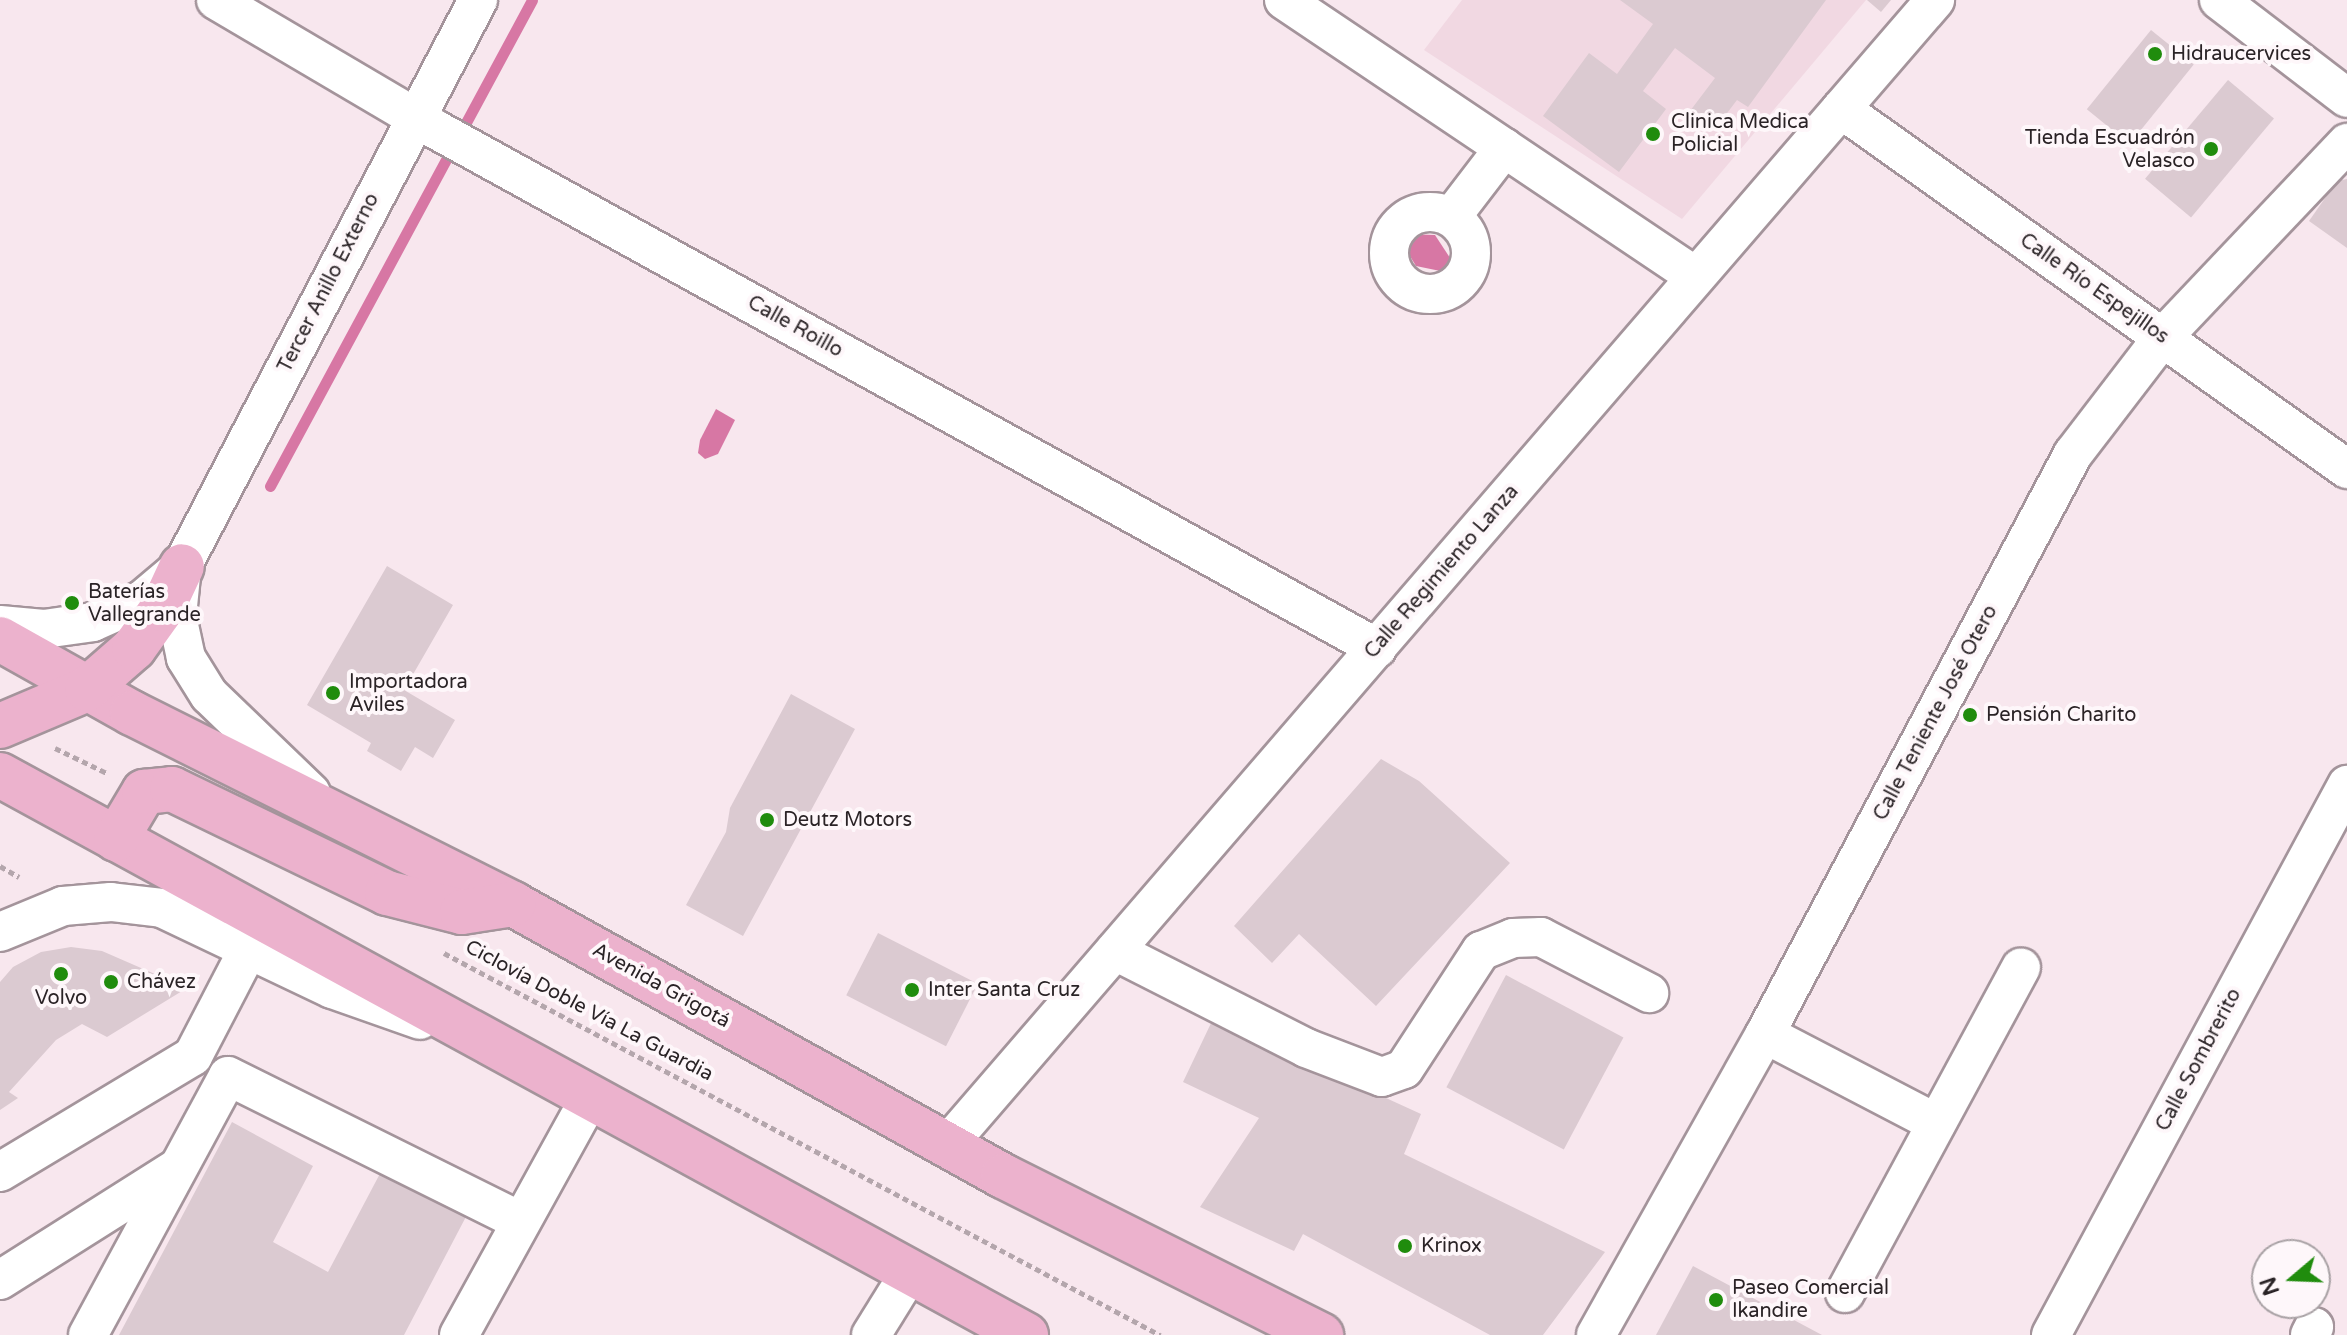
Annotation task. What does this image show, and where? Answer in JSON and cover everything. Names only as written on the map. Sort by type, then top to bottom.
[{"type":"main road","points":[[3,726],[87,689],[134,648],[162,609],[182,566]]},
{"type":"main road","name":"Avenida Grigotá","points":[[0,639],[87,689],[513,904],[948,1144],[1321,1335]]},
{"type":"main road","points":[[0,775],[116,839],[257,934],[510,1051],[590,1098],[1026,1335]]},
{"type":"main road","points":[[116,839],[144,792],[172,789],[387,893],[462,912],[513,904]]},
{"type":"street","name":"Calle Roillo","points":[[216,0],[490,159],[1377,648]]},
{"type":"street","name":"Tercer Anillo Externo","points":[[0,625],[44,629],[93,622],[142,600],[182,566],[424,122],[478,0]]},
{"type":"street","points":[[1284,0],[1696,277]]},
{"type":"street","name":"Calle Regimiento Lanza","points":[[948,1144],[1935,0]]},
{"type":"street","points":[[2219,0],[2347,98]]},
{"type":"street","name":"Calle Río Espejillos","points":[[1841,109],[2347,469]]},
{"type":"street","name":"Calle Teniente José Otero","points":[[1596,1335],[1765,1034],[2073,454],[2162,338],[2347,143]]},
{"type":"street","points":[[1452,216],[1504,148]]},
{"type":"street","name":"Tercer Anillo Externo","points":[[182,566],[177,616],[186,658],[209,695],[324,806]]},
{"type":"street","name":"Calle Sombrerito","points":[[2051,1335],[2347,785]]},
{"type":"street","points":[[0,932],[63,906],[111,902],[162,908],[257,934],[193,1056],[0,1172]]},
{"type":"street","points":[[1115,951],[1306,1048],[1382,1077],[1404,1069],[1481,951],[1513,938],[1541,937],[1649,993]]},
{"type":"street","points":[[1845,1293],[2021,967]]},
{"type":"street","points":[[1765,1034],[1936,1123]]},
{"type":"street","points":[[193,1056],[520,1221]]},
{"type":"street","points":[[88,1335],[228,1076]]},
{"type":"street","points":[[459,1335],[590,1098]]},
{"type":"street","points":[[0,1280],[180,1167]]},
{"type":"street","points":[[871,1335],[910,1272]]},
{"type":"path","points":[[3,726],[144,792]]},
{"type":"path","points":[[0,866],[19,877]]},
{"type":"path","name":"Ciclovía Doble Vía La Guardia","points":[[438,949],[1160,1335]]},
{"type":"shaded area","name":"Clinica Medica Policial","points":[[1462,0],[1866,0],[1682,219],[1424,50]]},
{"type":"shaded area","points":[[1407,234],[1435,235],[1454,264],[1450,273],[1416,266],[1402,243]]},
{"type":"shaded area","points":[[716,409],[735,420],[718,454],[705,459],[698,453],[700,440]]},
{"type":"building","points":[[1620,0],[1826,0],[1748,107],[1737,100],[1715,129],[1690,111],[1715,78],[1675,48],[1643,91],[1666,109],[1619,172],[1543,116],[1589,53],[1617,74],[1653,24]]},
{"type":"building","points":[[1867,0],[1891,0],[1881,12]]},
{"type":"building","points":[[2151,30],[2194,65],[2130,144],[2087,109]]},
{"type":"building","name":"Tienda Escuadrón Velasco","points":[[2228,80],[2274,119],[2191,217],[2145,179]]},
{"type":"building","points":[[2347,179],[2347,248],[2309,221],[2337,181]]},
{"type":"building","points":[[387,566],[453,605],[404,690],[455,720],[433,758],[415,747],[401,771],[367,751],[371,743],[307,705]]},
{"type":"building","name":"Deutz Motors","points":[[791,694],[855,729],[743,936],[686,905],[726,832],[730,808]]},
{"type":"building","points":[[1381,759],[1419,781],[1510,863],[1376,1006],[1299,934],[1272,963],[1234,926]]},
{"type":"building","name":"Inter Santa Cruz","points":[[878,933],[978,984],[946,1046],[846,995]]},
{"type":"building","points":[[71,947],[102,951],[187,988],[107,1037],[82,1024],[56,1040],[9,1092],[18,1098],[0,1110],[0,982],[13,967],[41,952]]},
{"type":"building","points":[[1506,975],[1623,1037],[1564,1150],[1446,1087]]},
{"type":"building","points":[[1213,1019],[1421,1114],[1404,1154],[1605,1252],[1543,1335],[1490,1335],[1303,1234],[1294,1251],[1200,1207],[1259,1118],[1183,1082]]},
{"type":"building","points":[[232,1122],[313,1166],[273,1242],[328,1272],[384,1166],[469,1211],[404,1335],[119,1335]]},
{"type":"building","name":"Paseo Comercial Ikandire","points":[[1693,1266],[1822,1335],[1656,1335]]},
{"type":"waterway","points":[[270,486],[532,0]]},
{"type":"place","name":"Hidraucervices","points":[[2155,54]]},
{"type":"place","name":"Clinica Medica Policial","points":[[1653,134]]},
{"type":"place","name":"Tienda Escuadrón Velasco","points":[[2211,149]]},
{"type":"place","name":"Baterías Vallegrande","points":[[72,603]]},
{"type":"place","name":"Importadora Aviles","points":[[333,693]]},
{"type":"place","name":"Pensión Charito","points":[[1970,715]]},
{"type":"place","name":"Deutz Motors","points":[[767,820]]},
{"type":"place","name":"Volvo","points":[[61,974]]},
{"type":"place","name":"Chávez","points":[[111,982]]},
{"type":"place","name":"Inter Santa Cruz","points":[[912,990]]},
{"type":"place","name":"Krinox","points":[[1405,1246]]},
{"type":"place","name":"Paseo Comercial Ikandire","points":[[1716,1300]]}]
